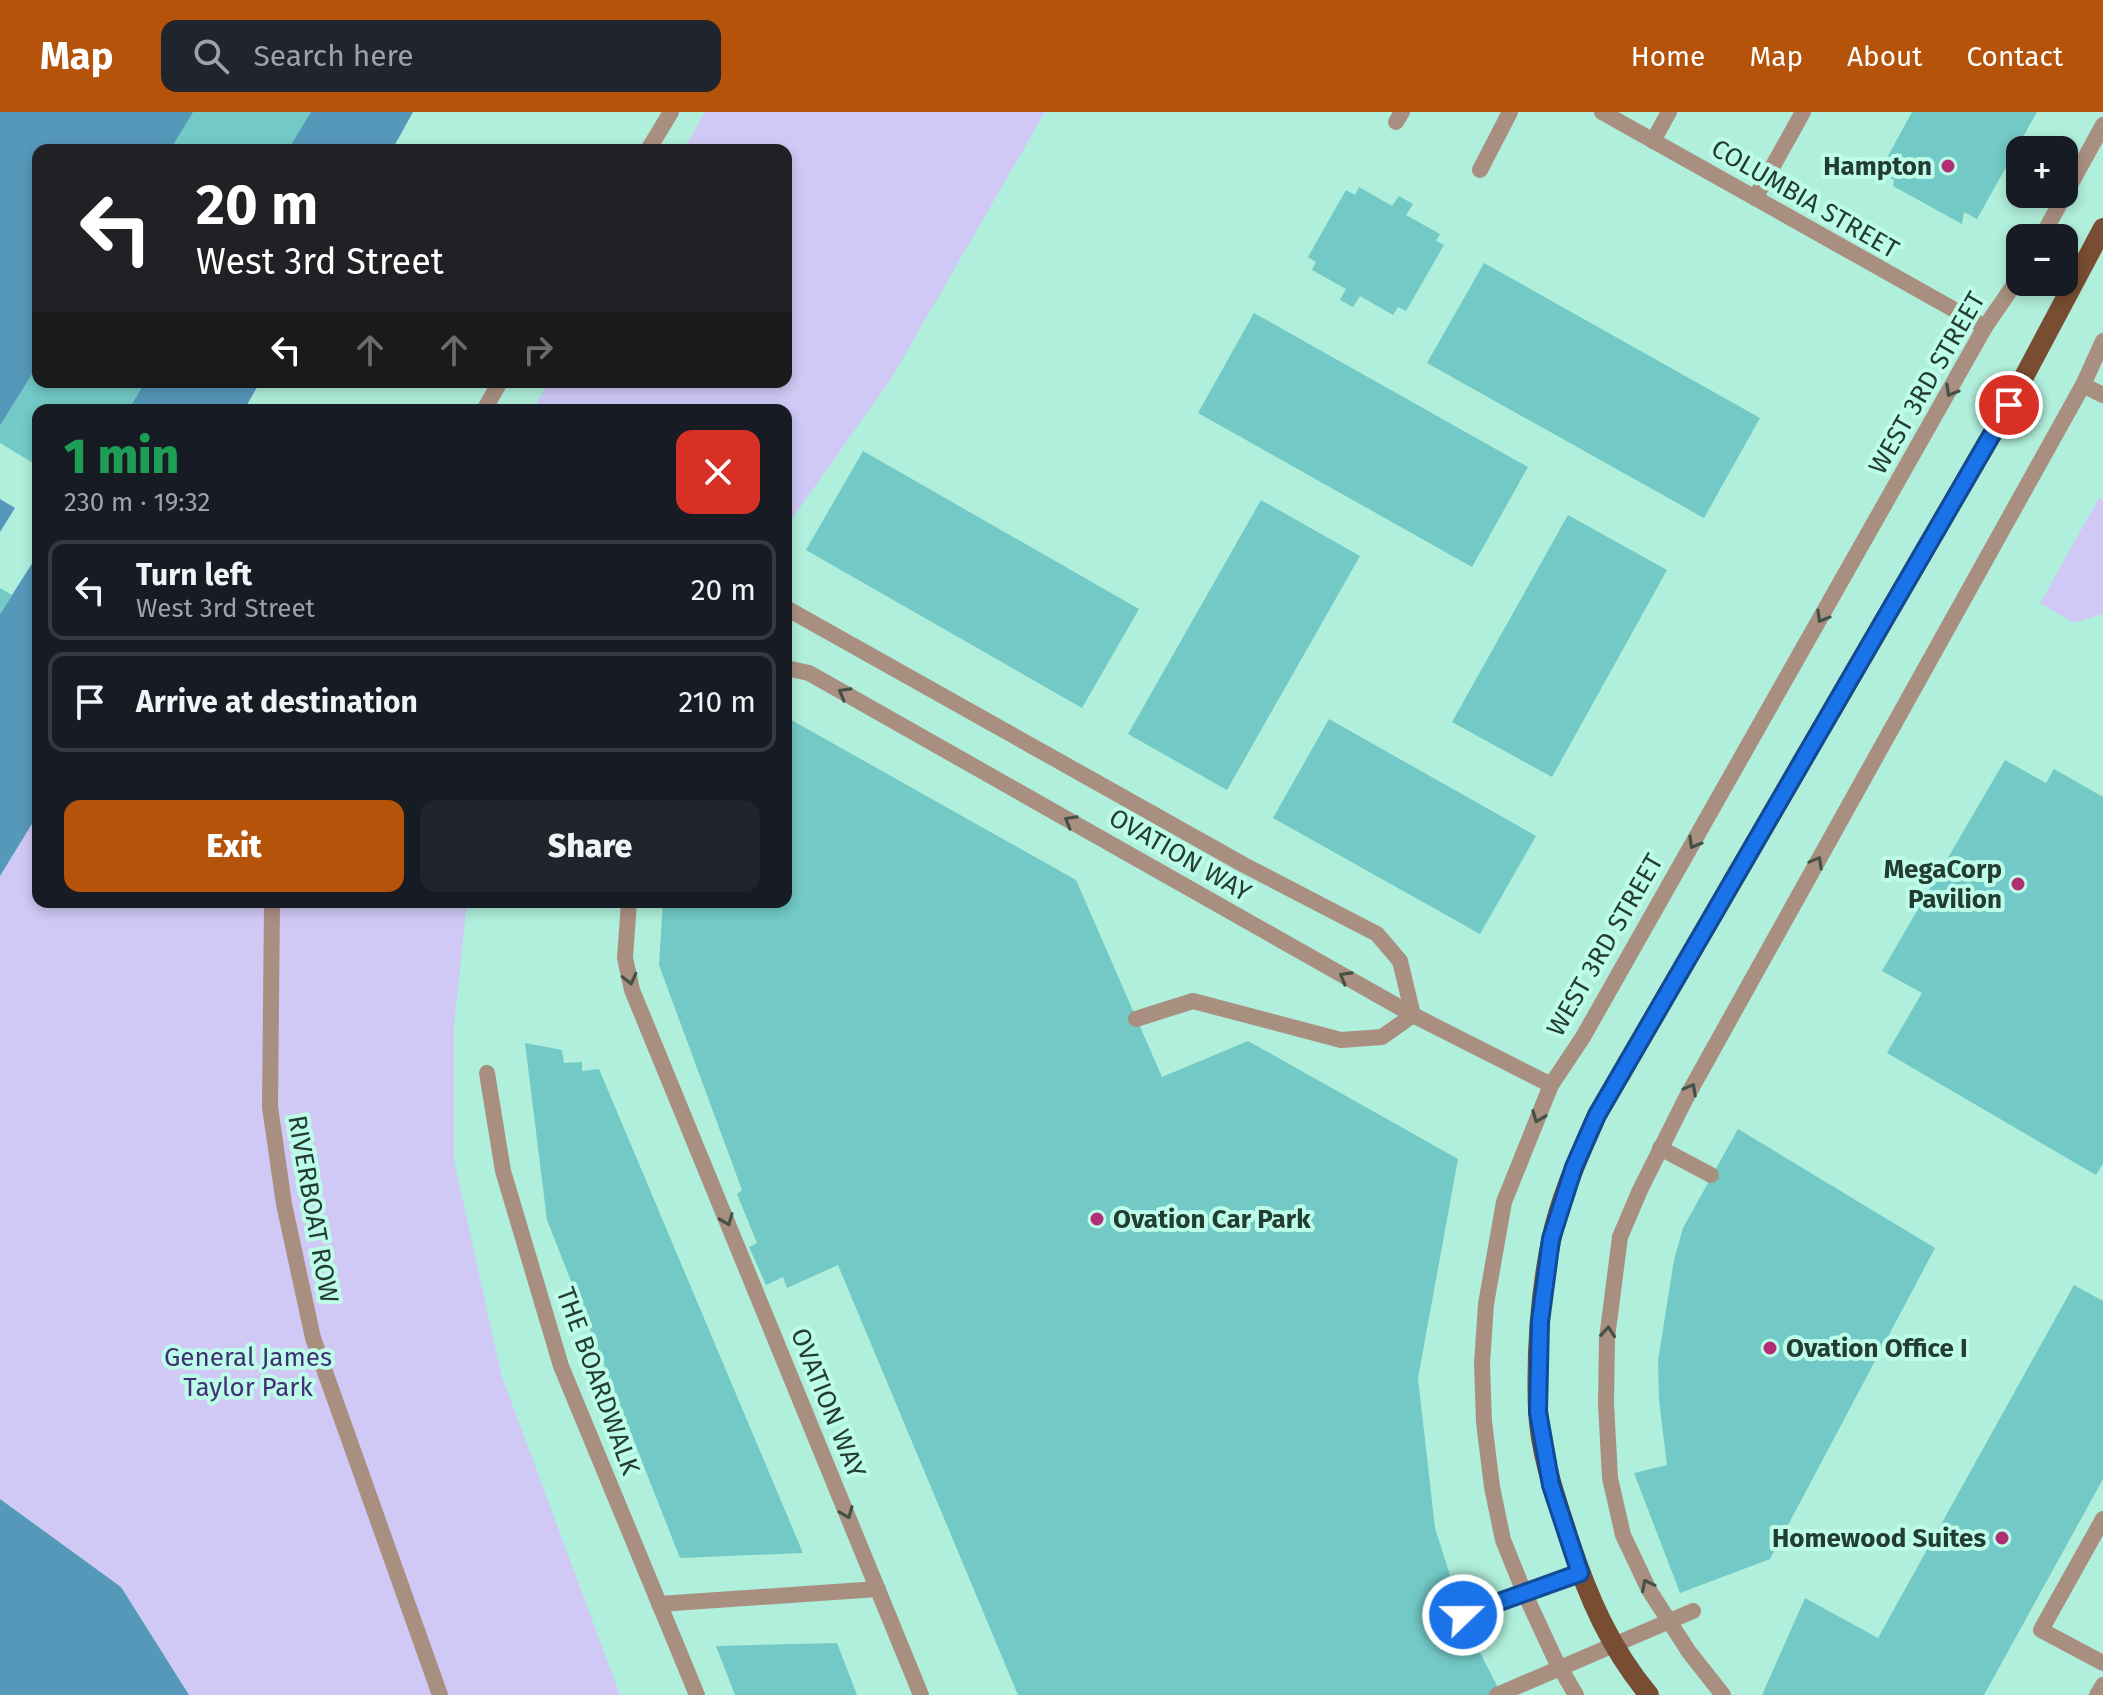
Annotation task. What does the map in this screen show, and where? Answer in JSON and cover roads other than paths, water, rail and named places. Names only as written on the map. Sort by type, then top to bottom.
[{"type":"main road","points":[[1649,1695],[1615,1651],[1580,1573],[1551,1485],[1538,1412],[1540,1322],[1551,1239],[1574,1167],[1597,1115],[2009,405],[2103,228]]},
{"type":"street","points":[[652,144],[671,112]]},
{"type":"street","points":[[1480,170],[1510,112]]},
{"type":"street","name":"COLUMBIA STREET","points":[[1602,112],[1985,327]]},
{"type":"street","points":[[1653,141],[1669,112]]},
{"type":"street","points":[[1755,198],[1803,112]]},
{"type":"street","points":[[2049,224],[2103,125]]},
{"type":"street","name":"WEST 3RD STREET","points":[[1576,1695],[1555,1659],[1503,1540],[1492,1487],[1484,1422],[1482,1363],[1486,1304],[1504,1202],[1551,1085],[1583,1037],[1985,327],[2006,296]]},
{"type":"street","points":[[1723,1695],[1689,1652],[1649,1590],[1623,1535],[1610,1478],[1607,1338],[1620,1237],[1660,1148],[1701,1070],[2083,385],[2103,341]]},
{"type":"street","points":[[2083,385],[2103,395]]},
{"type":"street","points":[[792,611],[1244,865],[1377,934],[1400,961],[1413,1015],[1382,1037],[1341,1040],[1193,1001],[1136,1019]]},
{"type":"street","name":"OVATION WAY","points":[[792,669],[809,673],[1413,1015],[1551,1085]]},
{"type":"street","name":"RIVERBOAT ROW","points":[[272,908],[270,1107],[284,1204],[313,1338],[440,1695]]},
{"type":"street","name":"OVATION WAY","points":[[629,908],[625,958],[632,990],[921,1695]]},
{"type":"street","name":"THE BOARDWALK","points":[[487,1073],[503,1171],[561,1366],[697,1695]]},
{"type":"street","points":[[1660,1148],[1711,1175]]},
{"type":"street","points":[[2103,1519],[2041,1630],[2103,1663]]},
{"type":"street","points":[[1463,1615],[1580,1573]]},
{"type":"street","points":[[659,1604],[878,1589]]},
{"type":"street","points":[[1499,1694],[1693,1611]]},
{"type":"street","points":[[2097,1695],[2103,1685]]},
{"type":"water","points":[[0,112],[454,112],[435,144],[32,144],[32,388],[283,388],[274,404],[32,404],[32,824],[0,876]]},
{"type":"water","points":[[0,1499],[121,1587],[189,1695],[0,1695]]},
{"type":"place","name":"Hampton","points":[[1948,166]]},
{"type":"place","name":"MegaCorp Pavilion","points":[[2018,884]]},
{"type":"place","name":"Ovation Car Park","points":[[1097,1219]]},
{"type":"place","name":"Ovation Office I","points":[[1770,1348]]},
{"type":"place","name":"Homewood Suites","points":[[2002,1538]]},
{"type":"park label","name":"General James Taylor Park","points":[[248,1372]]}]
